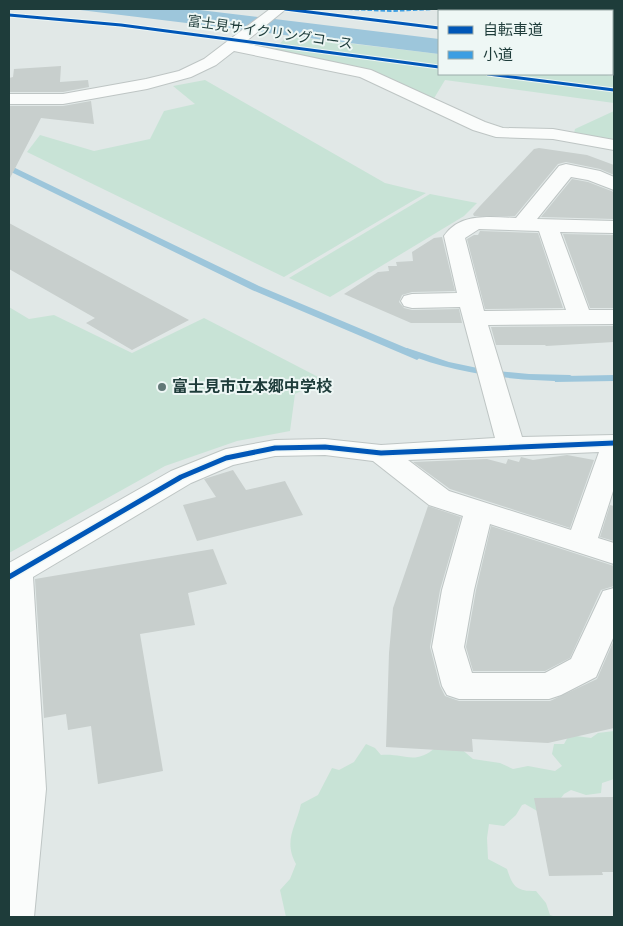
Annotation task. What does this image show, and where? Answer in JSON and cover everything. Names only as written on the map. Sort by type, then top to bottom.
[{"type":"street","points":[[9,99],[63,98],[161,81],[201,68],[237,43],[278,9]]},
{"type":"street","points":[[237,43],[254,49],[365,73],[479,126],[502,133],[553,134],[614,145]]},
{"type":"street","points":[[522,224],[566,170],[593,175],[614,184]]},
{"type":"street","points":[[511,446],[483,352],[454,236],[475,223],[614,227]]},
{"type":"street","points":[[547,225],[580,317]]},
{"type":"street","points":[[412,301],[473,309],[580,317],[614,317]]},
{"type":"street","points":[[14,917],[17,818],[27,788],[19,591],[13,574],[181,477],[226,458],[275,448],[326,447],[381,453],[614,443]]},
{"type":"street","points":[[582,542],[614,447]]},
{"type":"street","points":[[381,453],[439,498],[582,542],[614,554]]},
{"type":"street","points":[[479,510],[458,590],[448,646],[458,686],[549,686],[584,668],[614,599]]},
{"type":"green space","points":[[287,36],[438,54],[438,75],[614,76],[614,103],[445,80],[433,100],[274,50]]},
{"type":"green space","points":[[205,80],[385,183],[426,193],[284,277],[27,152],[40,135],[94,151],[150,139],[164,111],[195,104],[173,86]]},
{"type":"green space","points":[[614,111],[614,142],[574,133],[575,129]]},
{"type":"green space","points":[[430,194],[477,203],[464,216],[330,297],[289,278]]},
{"type":"green space","name":"富士見市立本郷中学校","points":[[9,307],[29,319],[54,315],[132,353],[204,318],[324,380],[295,394],[290,431],[237,441],[165,466],[9,553]]},
{"type":"green space","points":[[614,731],[614,779],[602,783],[601,793],[586,795],[571,790],[564,794],[555,806],[539,812],[525,804],[504,826],[489,824],[487,838],[488,859],[507,869],[516,887],[536,891],[546,903],[550,915],[556,917],[286,917],[280,890],[290,879],[296,864],[292,855],[291,841],[301,804],[318,795],[332,768],[339,770],[354,762],[366,744],[375,748],[381,755],[410,757],[422,756],[436,747],[459,747],[473,759],[500,763],[513,769],[528,766],[555,771],[562,766],[552,754],[554,744],[564,744],[569,735],[591,738],[598,733]]},
{"type":"water","points":[[72,9],[191,9],[438,39],[438,54]]},
{"type":"water","points":[[9,165],[259,286],[423,355],[417,360],[252,290],[9,171]]},
{"type":"water","points":[[554,375],[614,375],[614,381],[555,382]]},
{"type":"building","points":[[61,66],[60,82],[88,80],[89,87],[63,92],[9,92],[9,78],[13,77],[14,69]]},
{"type":"building","points":[[91,101],[94,124],[41,118],[9,180],[9,106],[63,106]]},
{"type":"building","points":[[539,148],[587,155],[614,165],[614,175],[600,169],[566,162],[558,164],[515,216],[474,216],[473,214],[480,206],[534,149]]},
{"type":"building","points":[[572,179],[588,182],[614,192],[614,219],[541,217]]},
{"type":"building","points":[[9,223],[189,320],[132,350],[86,323],[95,318],[9,269]]},
{"type":"building","points":[[480,231],[538,233],[563,308],[485,309],[467,239],[478,235]]},
{"type":"building","points":[[563,234],[614,235],[614,308],[590,308]]},
{"type":"building","points":[[442,237],[455,291],[412,292],[402,295],[399,302],[404,308],[412,310],[459,309],[462,323],[411,323],[344,294],[378,272],[389,271],[388,266],[397,266],[396,262],[413,261],[412,252],[434,238]]},
{"type":"building","points":[[614,326],[614,342],[546,346],[496,345],[491,327]]},
{"type":"building","points":[[567,455],[594,460],[570,528],[450,489],[413,462],[487,459],[506,464],[508,459],[519,462],[521,457],[533,460]]},
{"type":"building","points":[[233,470],[246,490],[285,481],[303,515],[197,541],[183,505],[216,497],[204,479]]},
{"type":"building","points":[[610,505],[614,506],[614,541],[600,537]]},
{"type":"building","points":[[428,506],[461,517],[440,590],[430,647],[440,686],[445,696],[459,701],[550,701],[597,679],[614,640],[614,728],[548,743],[472,739],[473,752],[386,747],[389,653],[393,608]]},
{"type":"building","points":[[491,526],[614,566],[614,586],[601,590],[570,658],[545,671],[473,671],[466,647],[476,590]]},
{"type":"building","points":[[213,549],[227,584],[188,593],[195,625],[140,634],[163,771],[98,784],[91,726],[68,730],[66,714],[44,718],[35,579]]},
{"type":"building","points":[[614,797],[614,872],[602,872],[603,875],[549,876],[534,798]]},
{"type":"waterway","points":[[407,351],[446,365],[487,373],[508,376],[570,378]]},
{"type":"marked path","points":[[348,9],[391,11],[435,9]]},
{"type":"cycle path","points":[[285,9],[438,28]]},
{"type":"cycle path","name":"富士見サイクリングコース","points":[[9,15],[121,25],[438,67]]},
{"type":"cycle path","points":[[496,75],[614,90]]},
{"type":"cycle path","points":[[9,577],[181,477],[226,458],[275,448],[325,447],[381,453],[614,443]]},
{"type":"place","name":"富士見市立本郷中学校","points":[[162,387]]}]
